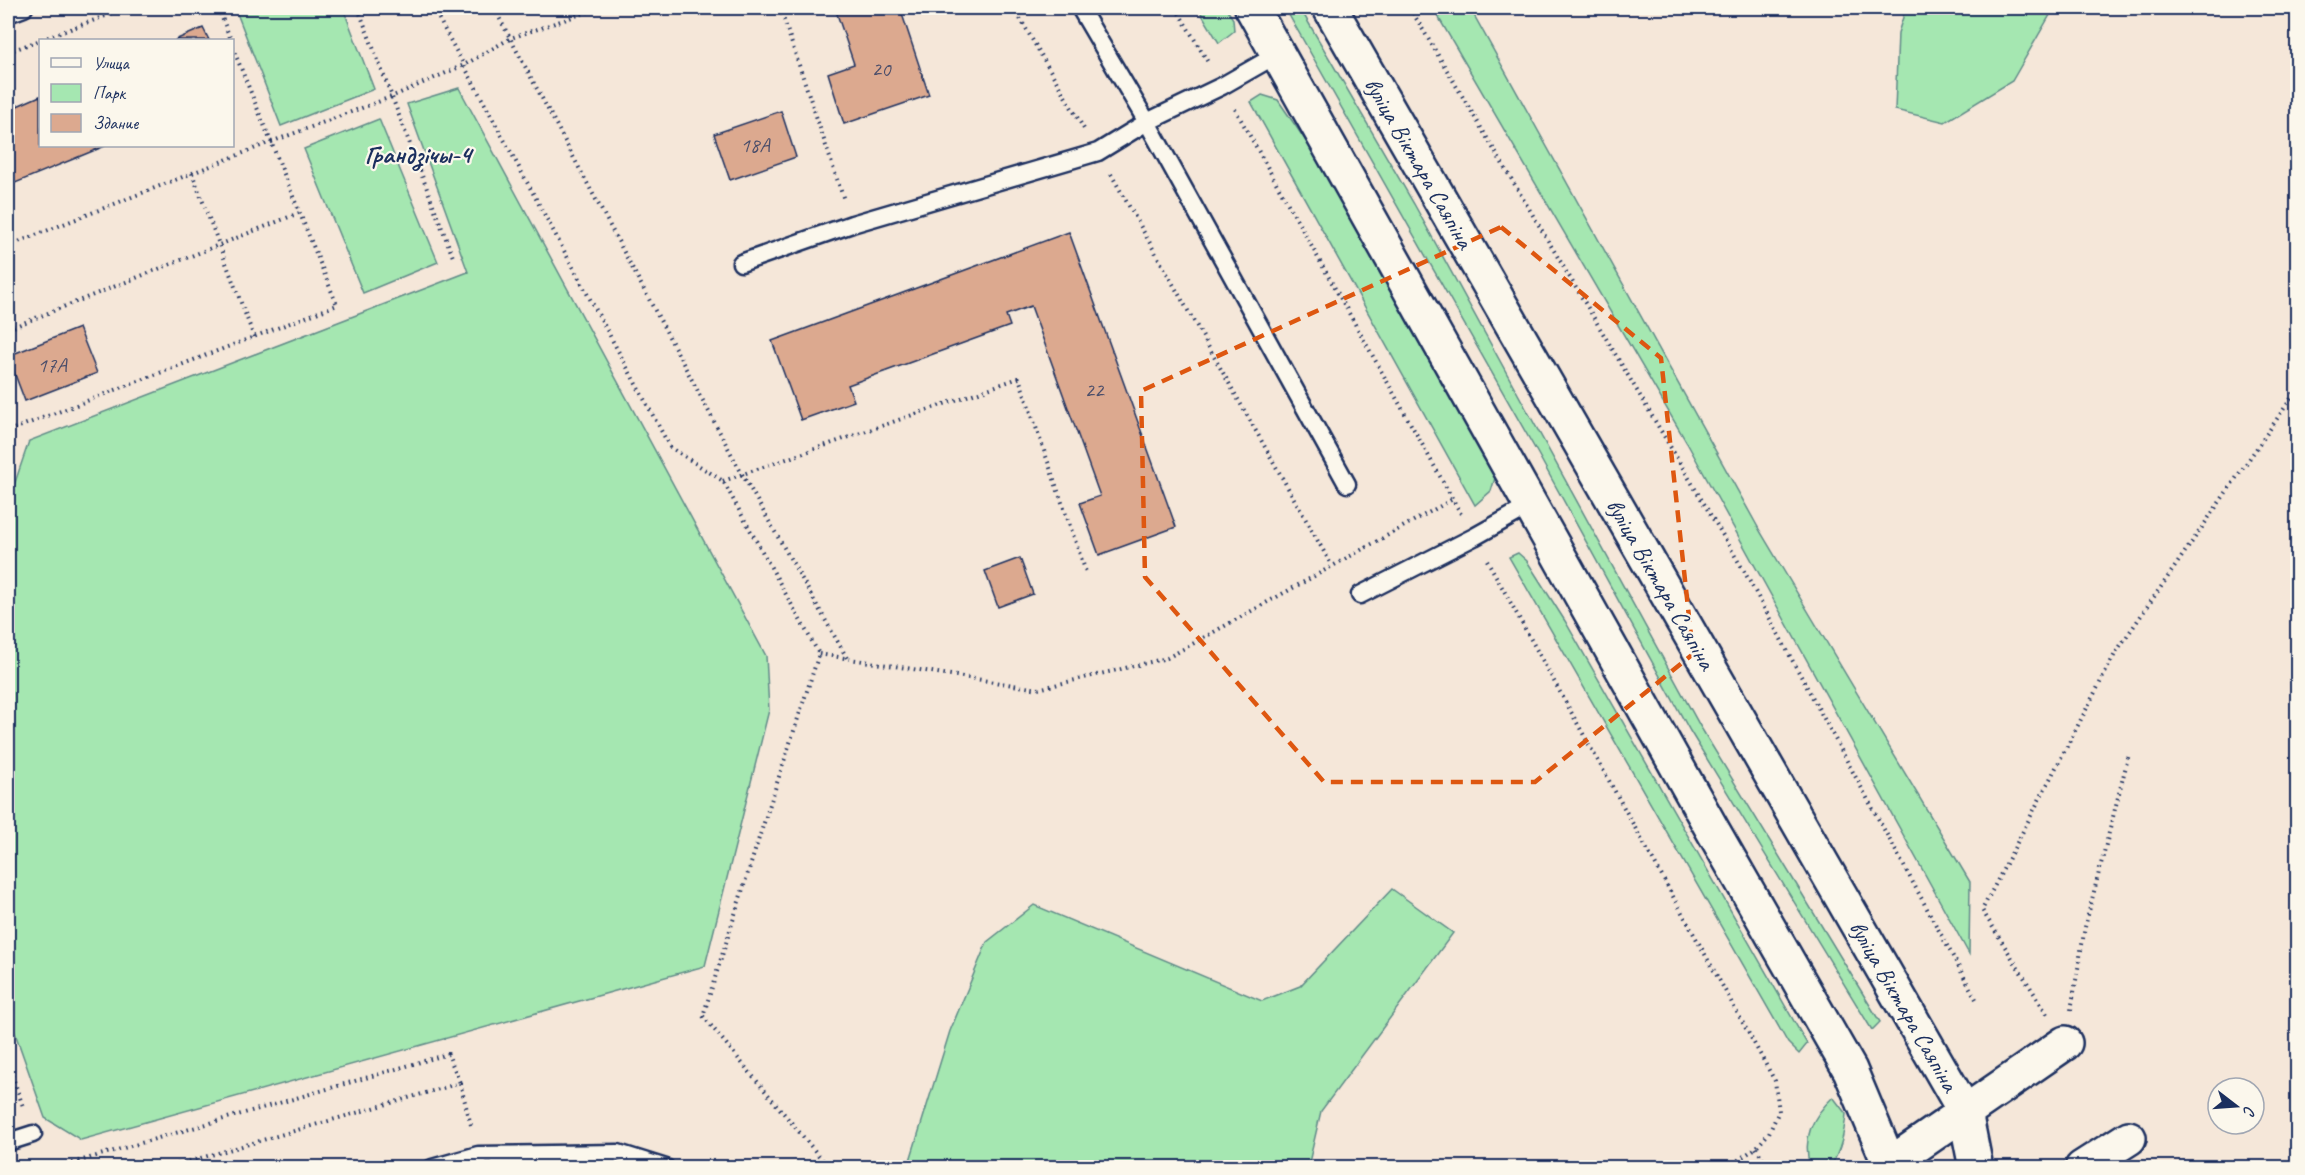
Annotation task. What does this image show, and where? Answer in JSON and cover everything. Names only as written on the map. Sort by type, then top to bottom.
[{"type":"street","points":[[1252,8],[1712,829],[1850,1070],[1888,1166],[2066,1043]]},
{"type":"street","name":"вуліца Віктара Саяпіна","points":[[1330,8],[1965,1112],[1976,1167]]},
{"type":"street","points":[[2082,1167],[2129,1138]]},
{"type":"lane","points":[[8,14],[24,8]]},
{"type":"lane","points":[[1080,8],[1148,122],[1347,484]]},
{"type":"lane","points":[[741,263],[852,224],[1098,152],[1148,122],[1222,86],[1278,54]]},
{"type":"lane","points":[[1360,596],[1531,505]]},
{"type":"lane","points":[[8,1142],[33,1134]]},
{"type":"lane","points":[[432,1167],[478,1155],[618,1153],[666,1167]]},
{"type":"path","points":[[43,39],[127,8]]},
{"type":"path","points":[[218,8],[231,39]]},
{"type":"path","points":[[358,8],[453,257]]},
{"type":"path","points":[[433,8],[670,447],[723,481],[819,654],[703,1016],[829,1167]]},
{"type":"path","points":[[494,8],[742,474],[847,658]]},
{"type":"path","points":[[8,246],[271,142],[392,97],[464,65],[511,38],[599,8]]},
{"type":"path","points":[[780,8],[852,224]]},
{"type":"path","points":[[1014,8],[1098,152],[1332,567]]},
{"type":"path","points":[[1176,8],[1453,499],[1775,1081],[1779,1111],[1769,1133],[1756,1148],[1726,1167]]},
{"type":"path","points":[[1410,8],[1744,571],[1977,999]]},
{"type":"path","points":[[8,52],[39,41]]},
{"type":"path","points":[[8,438],[10,430],[337,305],[234,50]]},
{"type":"path","points":[[192,173],[254,337]]},
{"type":"path","points":[[8,329],[299,213]]},
{"type":"path","points":[[723,481],[1019,378],[1087,575]]},
{"type":"path","points":[[2066,1043],[1982,910],[2116,652],[2290,400],[2298,384]]},
{"type":"path","points":[[819,654],[1038,690],[1167,658],[1453,499]]},
{"type":"path","points":[[2066,1043],[2085,927],[2129,754]]},
{"type":"path","points":[[54,1167],[448,1054],[460,1083],[478,1155]]},
{"type":"path","points":[[166,1167],[460,1083]]},
{"type":"path","points":[[1756,1148],[1769,1167]]},
{"type":"highlighted area","points":[[1501,227],[1661,358],[1693,654],[1535,782],[1324,782],[1145,577],[1141,391]]},
{"type":"green space","points":[[235,8],[343,8],[374,89],[281,126]]},
{"type":"green space","points":[[1198,8],[1226,8],[1233,19],[1234,31],[1219,43]]},
{"type":"green space","points":[[1285,8],[1300,8],[1414,204],[1700,726],[1880,1022],[1872,1030],[1690,731],[1538,454]]},
{"type":"green space","points":[[1433,8],[1470,8],[1760,531],[1970,882],[1969,954],[1687,443]]},
{"type":"green space","points":[[1906,8],[2054,8],[2012,81],[1945,122],[1895,110],[1898,33]]},
{"type":"green space","points":[[459,88],[766,656],[769,710],[705,966],[81,1140],[45,1118],[8,1013],[8,503],[29,441],[468,272],[407,104]]},
{"type":"green space","points":[[1262,95],[1278,100],[1310,147],[1495,478],[1491,491],[1475,505],[1251,102]]},
{"type":"green space","points":[[379,119],[438,262],[363,293],[304,149]]},
{"type":"green space","points":[[1518,553],[1527,561],[1565,621],[1807,1044],[1799,1054],[1788,1043],[1509,557]]},
{"type":"green space","points":[[1392,889],[1453,933],[1321,1111],[1308,1167],[908,1167],[950,1031],[987,942],[1034,905],[1262,1001],[1300,986]]},
{"type":"green space","points":[[1833,1097],[1846,1114],[1839,1148],[1830,1167],[1810,1167],[1808,1137],[1819,1112]]},
{"type":"building","points":[[835,8],[900,8],[929,95],[844,124],[828,73],[854,64]]},
{"type":"building","points":[[203,28],[208,39],[177,39]]},
{"type":"building","points":[[39,96],[39,147],[103,147],[8,186],[8,110]]},
{"type":"building","points":[[781,111],[796,157],[730,180],[714,134]]},
{"type":"building","points":[[1069,232],[1176,527],[1099,555],[1080,503],[1100,496],[1031,306],[1006,315],[1010,326],[848,385],[854,401],[801,420],[772,341]]},
{"type":"building","points":[[79,328],[97,373],[25,401],[8,356]]},
{"type":"building","points":[[1020,558],[1033,594],[998,607],[985,571]]},
{"type":"district","name":"Грандзічы-4","points":[[418,154]]}]
